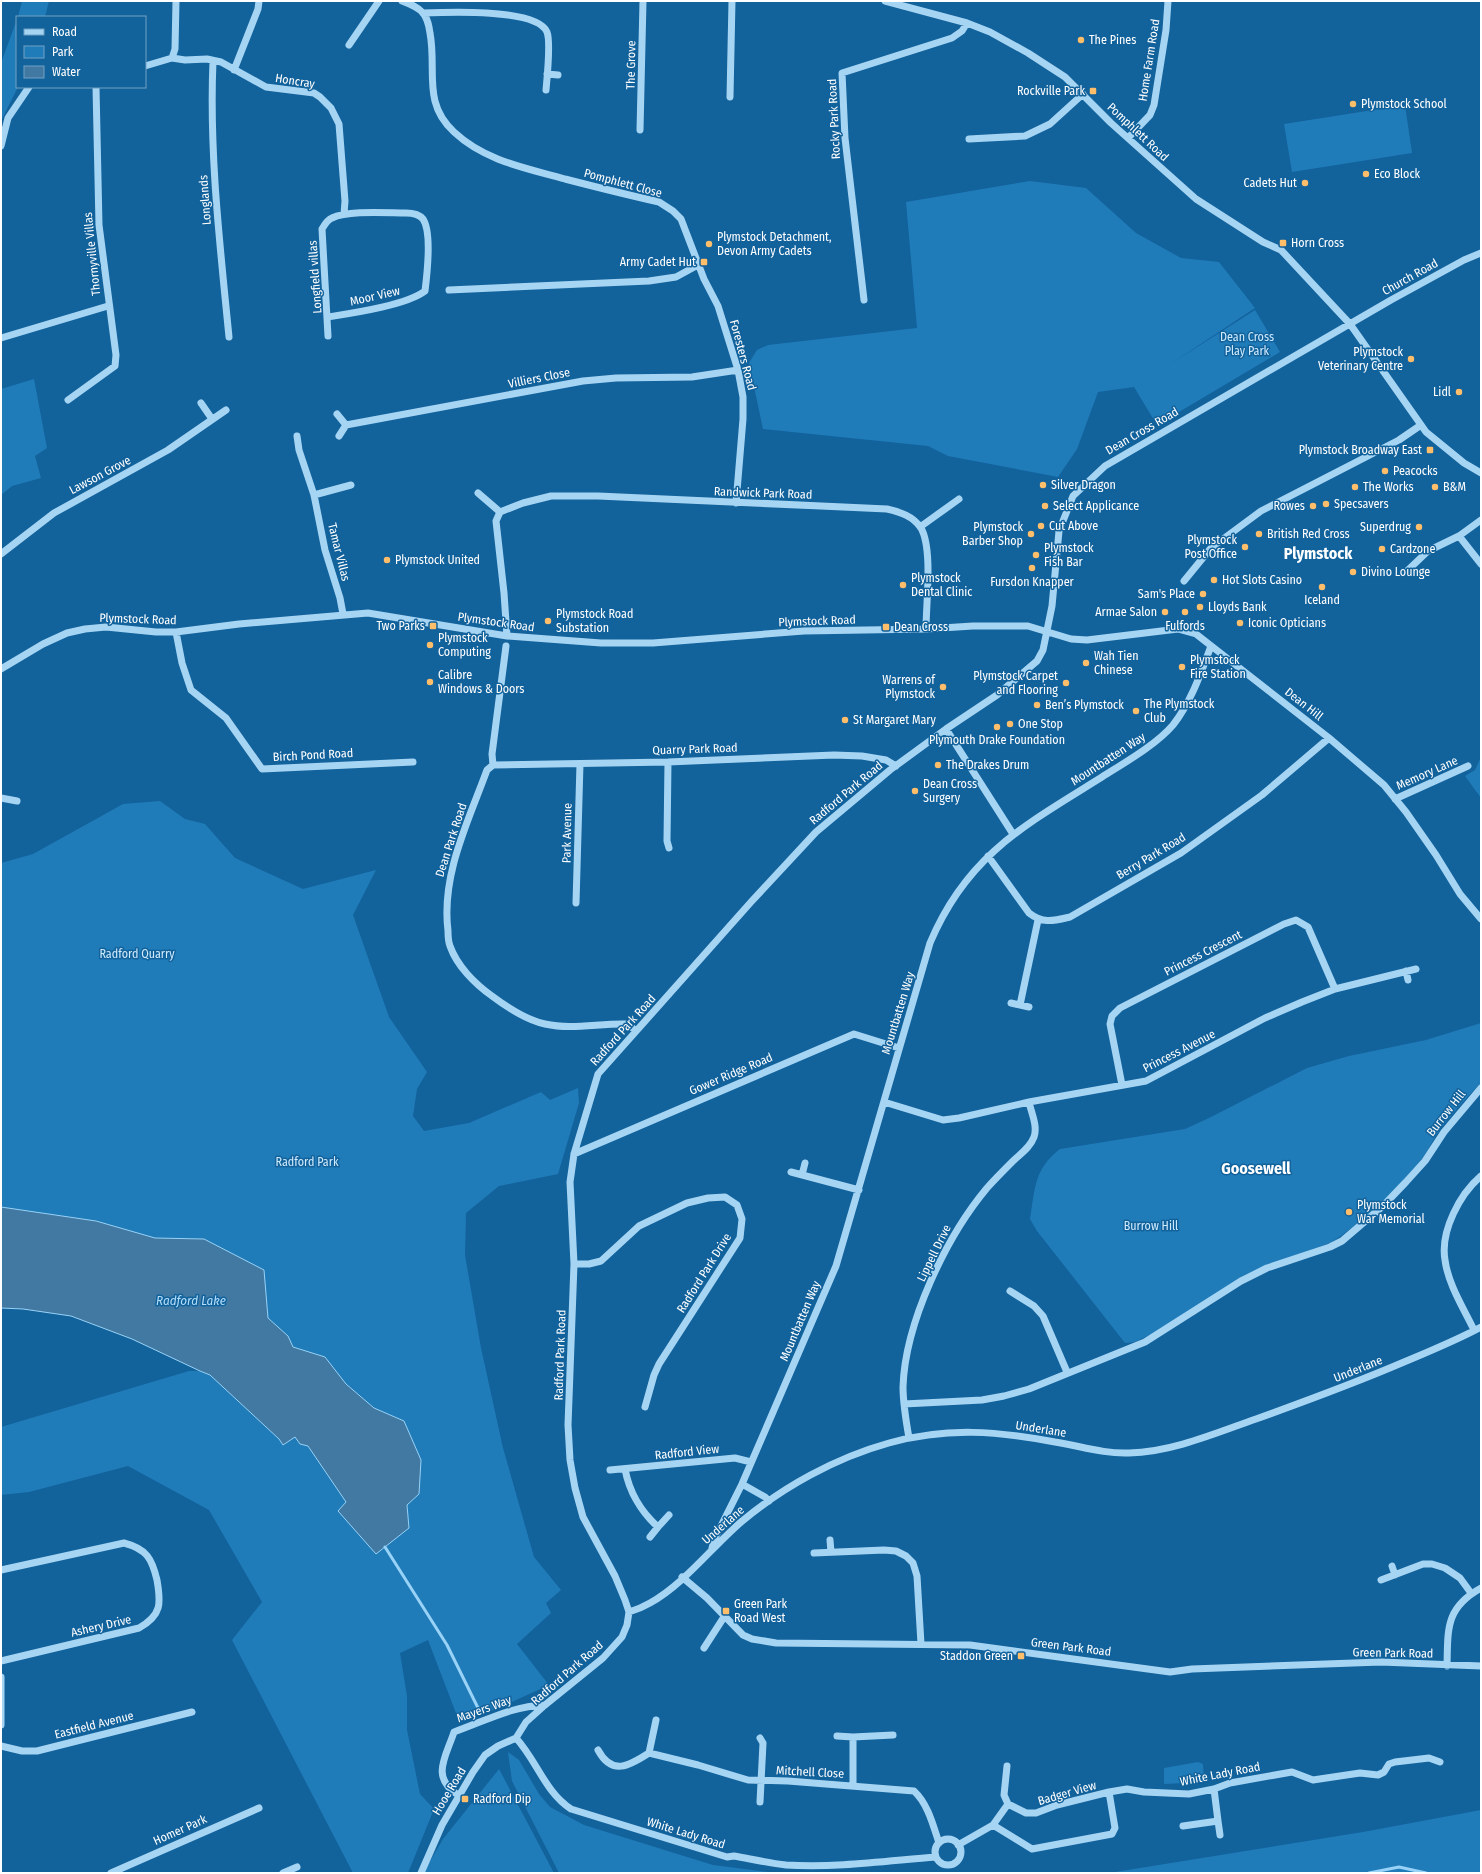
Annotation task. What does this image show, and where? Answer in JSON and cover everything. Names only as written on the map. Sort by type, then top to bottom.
[{"type":"street","points":[[146,66],[172,58],[175,49],[176,1]]},
{"type":"street","points":[[234,70],[258,9],[259,1]]},
{"type":"street","points":[[349,45],[380,1]]},
{"type":"street","points":[[402,1],[416,7],[423,13],[467,11],[500,13],[541,24],[547,32],[546,90]]},
{"type":"street","name":"The Grove","points":[[640,130],[643,1]]},
{"type":"street","points":[[730,97],[732,1]]},
{"type":"street","name":"Pomphlett Road","points":[[885,1],[967,23],[990,32],[1028,52],[1065,77],[1128,138],[1196,199],[1263,242],[1281,250],[1350,324],[1421,425],[1441,446],[1464,463],[1481,473]]},
{"type":"street","name":"Home Farm Road","points":[[1128,138],[1150,115],[1154,105],[1166,30],[1168,1]]},
{"type":"street","name":"Pomphlett Close","points":[[423,13],[428,21],[431,39],[434,101],[440,115],[454,132],[472,147],[490,157],[525,168],[659,202],[673,211],[681,219],[698,265]]},
{"type":"street","name":"Rocky Park Road","points":[[864,300],[845,138],[842,73],[952,38],[962,31],[967,23]]},
{"type":"street","name":"Honcray","points":[[172,58],[221,62],[266,87],[314,93],[331,108],[340,124],[345,201],[344,214]]},
{"type":"street","name":"Longlands","points":[[210,60],[214,177],[229,337]]},
{"type":"street","points":[[547,74],[558,74]]},
{"type":"street","points":[[1,146],[8,118],[28,88]]},
{"type":"street","name":"Thornyville Villas","points":[[1,338],[108,306],[99,225],[96,88]]},
{"type":"street","points":[[969,139],[1025,136],[1050,124],[1083,94]]},
{"type":"street","name":"Longfield villas","points":[[328,336],[322,230],[326,222],[333,218],[344,214],[406,212],[415,214],[422,219],[427,230],[425,291]]},
{"type":"street","name":"Church Road","points":[[1350,324],[1464,260],[1481,253]]},
{"type":"street","points":[[449,290],[649,280],[676,277],[698,265]]},
{"type":"street","name":"Foresters Road","points":[[698,265],[718,306],[738,370],[743,397],[743,419],[736,503]]},
{"type":"street","name":"Moor View","points":[[328,317],[402,301],[419,296],[425,291]]},
{"type":"street","points":[[68,400],[115,366],[116,355],[108,306]]},
{"type":"street","name":"Dean Cross Road","points":[[1047,633],[1052,606],[1059,531],[1073,496],[1105,466],[1350,324]]},
{"type":"street","name":"Villiers Close","points":[[346,425],[583,381],[692,377],[738,370]]},
{"type":"street","points":[[201,403],[212,419]]},
{"type":"street","name":"Lawson Grove","points":[[1,554],[54,513],[168,450],[226,410]]},
{"type":"street","points":[[337,414],[346,425],[339,436]]},
{"type":"street","points":[[1184,581],[1211,548],[1261,511],[1387,446],[1421,425]]},
{"type":"street","name":"Tamar Villas","points":[[297,436],[303,466],[314,495],[325,550],[340,598],[343,614]]},
{"type":"street","points":[[314,495],[351,485]]},
{"type":"street","points":[[478,493],[500,512],[496,521],[507,636]]},
{"type":"street","name":"Randwick Park Road","points":[[500,512],[551,496],[598,496],[887,509],[903,513],[920,527]]},
{"type":"street","points":[[926,629],[927,548],[920,527],[959,499]]},
{"type":"street","points":[[1408,570],[1428,551],[1459,536],[1481,520]]},
{"type":"street","points":[[1459,536],[1481,564]]},
{"type":"street","name":"Plymstock Road","points":[[1,669],[43,644],[74,631],[106,627],[156,632],[176,632],[239,624],[368,613],[394,616],[507,636],[601,643],[653,643],[804,632],[926,629],[973,626],[1028,626],[1047,633]]},
{"type":"street","name":"Dean Hill","points":[[1047,633],[1071,639],[1087,640],[1178,628],[1196,634],[1329,738],[1384,785],[1436,855],[1460,894],[1481,919]]},
{"type":"street","name":"Birch Pond Road","points":[[176,632],[182,664],[191,690],[226,718],[262,769],[413,762]]},
{"type":"street","name":"Radford Park Road","points":[[516,1738],[526,1722],[603,1658],[622,1637],[627,1625],[628,1612],[615,1576],[583,1517],[575,1488],[570,1460],[568,1424],[574,1264],[570,1182],[574,1154],[598,1074],[635,1030],[816,832],[856,797],[896,766],[946,729],[997,695],[1037,661],[1041,654],[1047,633]]},
{"type":"street","points":[[493,765],[492,754],[506,646]]},
{"type":"street","name":"Mountbatten Way","points":[[712,1548],[714,1540],[742,1484],[750,1462],[836,1266],[930,943],[940,918],[956,893],[988,856],[1013,834],[1124,763],[1155,741],[1172,725],[1194,690],[1212,646]]},
{"type":"street","points":[[946,729],[1013,834]]},
{"type":"street","name":"Berry Park Road","points":[[1038,920],[1052,921],[1070,916],[1181,853],[1262,795],[1329,738]]},
{"type":"street","name":"Quarry Park Road","points":[[493,765],[668,762],[834,755],[862,756],[886,760],[896,766]]},
{"type":"street","points":[[668,762],[667,841],[669,848]]},
{"type":"street","name":"Park Avenue","points":[[576,903],[580,764]]},
{"type":"street","name":"Dean Park Road","points":[[493,765],[487,770],[452,865],[446,917],[450,946],[476,985],[504,1005],[527,1018],[546,1024],[568,1027],[627,1024],[635,1030]]},
{"type":"street","name":"Memory Lane","points":[[1395,799],[1468,766]]},
{"type":"street","points":[[1,798],[17,801]]},
{"type":"street","points":[[988,856],[1029,913],[1038,920],[1020,1005]]},
{"type":"street","name":"Princess Crescent","points":[[1122,1085],[1110,1024],[1112,1016],[1120,1008],[1284,924],[1296,920],[1308,927],[1334,990]]},
{"type":"street","name":"Princess Avenue","points":[[884,1102],[943,1120],[959,1118],[1029,1102],[1146,1081],[1265,1018],[1334,990],[1416,969]]},
{"type":"street","points":[[1406,971],[1408,980]]},
{"type":"street","points":[[1012,1003],[1029,1006]]},
{"type":"street","name":"Gower Ridge Road","points":[[574,1154],[854,1034],[899,1048]]},
{"type":"street","name":"Burrow Hill","points":[[904,1404],[982,1400],[1029,1389],[1067,1372],[1144,1342],[1241,1281],[1267,1268],[1330,1247],[1342,1241],[1383,1206],[1406,1182],[1425,1161],[1444,1132],[1481,1088]]},
{"type":"street","name":"Lippell Drive","points":[[909,1438],[903,1386],[908,1353],[926,1293],[941,1258],[960,1224],[987,1188],[1028,1148],[1034,1136],[1035,1125],[1029,1102]]},
{"type":"street","points":[[802,1175],[805,1163]]},
{"type":"street","points":[[791,1172],[859,1190]]},
{"type":"street","points":[[1478,1329],[1452,1283],[1445,1260],[1447,1230],[1458,1204],[1473,1183],[1481,1176]]},
{"type":"street","name":"Radford Park Drive","points":[[574,1264],[589,1264],[601,1261],[639,1226],[687,1203],[708,1198],[725,1197],[737,1205],[742,1219],[740,1238],[659,1364],[654,1374],[645,1407]]},
{"type":"street","points":[[1010,1291],[1034,1306],[1043,1316],[1067,1372]]},
{"type":"street","name":"Underlane","points":[[628,1612],[649,1604],[682,1577],[742,1521],[769,1501],[796,1483],[857,1453],[909,1438],[945,1432],[972,1431],[1054,1441],[1108,1452],[1130,1453],[1152,1451],[1188,1442],[1316,1398],[1478,1329]]},
{"type":"street","name":"Radford View","points":[[610,1470],[736,1458],[750,1462]]},
{"type":"street","points":[[625,1469],[627,1482],[632,1492],[644,1512],[658,1527]]},
{"type":"street","points":[[742,1484],[765,1497],[769,1501]]},
{"type":"street","points":[[650,1538],[669,1515]]},
{"type":"street","points":[[830,1540],[831,1552]]},
{"type":"street","name":"Ashery Drive","points":[[1,1570],[124,1543],[136,1546],[146,1554],[154,1566],[161,1599],[157,1611],[150,1622],[139,1628],[1,1661]]},
{"type":"street","points":[[814,1553],[896,1551],[906,1556],[914,1563],[917,1576],[921,1644]]},
{"type":"street","points":[[1381,1580],[1423,1564],[1432,1564],[1444,1568],[1460,1578],[1471,1593]]},
{"type":"street","points":[[1392,1566],[1395,1575]]},
{"type":"street","name":"Green Park Road","points":[[682,1577],[707,1598],[743,1635],[752,1639],[776,1642],[970,1645],[1170,1672],[1207,1669],[1381,1662],[1447,1666],[1481,1666]]},
{"type":"street","points":[[1447,1666],[1448,1636],[1452,1615],[1459,1603],[1471,1593],[1481,1588]]},
{"type":"street","points":[[704,1648],[724,1617]]},
{"type":"street","points":[[1,1677],[1,1725]]},
{"type":"street","name":"Mayers Way","points":[[458,1795],[444,1782],[442,1775],[454,1732],[507,1711],[527,1706],[545,1705]]},
{"type":"street","name":"Eastfield Avenue","points":[[1,1746],[22,1751],[37,1751],[192,1712]]},
{"type":"street","points":[[598,1750],[604,1761],[611,1766],[626,1766],[649,1753],[656,1720]]},
{"type":"street","points":[[837,1736],[853,1737],[893,1735]]},
{"type":"street","points":[[853,1737],[853,1786]]},
{"type":"street","name":"Hooe Road","points":[[421,1873],[442,1825],[458,1795],[485,1755],[498,1746],[516,1738]]},
{"type":"street","name":"White Lady Road","points":[[516,1738],[528,1751],[554,1795],[571,1809],[727,1857],[734,1856],[785,1864],[827,1865],[936,1857],[943,1864],[953,1864],[959,1858],[961,1853],[958,1845]]},
{"type":"street","points":[[760,1738],[763,1743],[760,1802]]},
{"type":"street","name":"Mitchell Close","points":[[649,1753],[698,1764],[748,1780],[914,1791],[921,1797],[928,1811],[939,1843]]},
{"type":"street","name":"White Lady Road","points":[[1109,1792],[1127,1789],[1144,1792],[1189,1794],[1214,1789],[1230,1783],[1292,1772],[1313,1780],[1360,1773],[1378,1775],[1384,1772],[1389,1764],[1395,1762],[1429,1758],[1440,1762]]},
{"type":"street","points":[[936,1857],[936,1848],[939,1843],[945,1840],[951,1840],[958,1845],[993,1825],[1008,1804],[1004,1795],[1007,1766]]},
{"type":"street","points":[[1214,1789],[1220,1835]]},
{"type":"street","points":[[993,1825],[1032,1849],[1112,1834],[1115,1828],[1109,1792]]},
{"type":"street","name":"Badger View","points":[[1008,1804],[1026,1813],[1036,1813],[1057,1805],[1109,1792]]},
{"type":"street","name":"Homer Park","points":[[111,1873],[259,1808]]},
{"type":"street","points":[[1183,1826],[1218,1821]]},
{"type":"street","points":[[283,1873],[297,1866]]},
{"type":"green space","points":[[22,1],[49,1],[45,16],[18,16]]},
{"type":"green space","points":[[16,22],[16,88],[18,88],[1,121],[1,63]]},
{"type":"green space","points":[[1405,105],[1412,153],[1292,172],[1284,124]]},
{"type":"green space","name":"Dean Cross Play Park","points":[[1030,181],[1086,188],[1136,233],[1181,258],[1219,262],[1255,308],[1169,365],[1255,310],[1280,352],[1157,425],[1134,387],[1098,392],[1077,449],[1058,477],[948,456],[928,446],[763,429],[749,363],[757,350],[768,345],[917,328],[906,202]]},
{"type":"green space","points":[[34,379],[47,448],[35,456],[41,478],[12,486],[1,495],[1,389]]},
{"type":"green space","points":[[1481,757],[1481,798],[1465,776],[1475,770]]},
{"type":"green space","points":[[160,801],[185,819],[205,824],[235,858],[303,889],[376,870],[353,915],[389,1017],[427,1072],[417,1089],[413,1116],[424,1131],[469,1123],[541,1092],[550,1100],[578,1088],[579,1103],[558,1174],[499,1186],[466,1213],[465,1255],[481,1348],[503,1448],[534,1557],[561,1590],[546,1603],[551,1613],[517,1644],[549,1685],[499,1708],[459,1721],[428,1640],[400,1653],[407,1696],[407,1730],[420,1794],[434,1809],[408,1873],[353,1873],[232,1640],[262,1602],[209,1510],[128,1466],[29,1492],[1,1495],[1,1427],[189,1371],[200,1371],[210,1375],[279,1439],[283,1445],[295,1436],[300,1444],[308,1446],[346,1502],[409,1528],[407,1505],[419,1494],[404,1421],[374,1408],[346,1384],[325,1357],[293,1347],[288,1336],[268,1318],[266,1295],[204,1239],[155,1238],[96,1221],[1,1208],[1,863],[33,854],[123,804]]},
{"type":"green space","name":"Burrow Hill","points":[[1481,1023],[1481,1083],[1442,1127],[1417,1166],[1381,1203],[1353,1227],[1330,1243],[1244,1275],[1156,1332],[1135,1342],[1125,1343],[1037,1231],[1030,1219],[1035,1189],[1040,1172],[1051,1157],[1060,1149],[1185,1129],[1307,1068],[1349,1056],[1426,1040]]},
{"type":"green space","points":[[508,1752],[519,1760],[539,1794],[550,1807],[584,1825],[713,1865],[776,1873],[559,1873],[512,1781]]},
{"type":"green space","points":[[1198,1762],[1203,1764],[1204,1782],[1164,1784],[1164,1768]]},
{"type":"green space","points":[[499,1769],[554,1873],[423,1873],[443,1839]]},
{"type":"green space","points":[[1481,1810],[1481,1873],[1109,1873],[1363,1832]]},
{"type":"water","name":"Radford Lake","points":[[1,1207],[96,1221],[155,1238],[204,1239],[264,1270],[268,1318],[288,1336],[293,1347],[325,1357],[346,1384],[374,1408],[404,1421],[421,1460],[419,1494],[407,1505],[409,1528],[376,1554],[338,1511],[346,1502],[308,1446],[300,1444],[295,1437],[283,1445],[279,1439],[210,1375],[132,1339],[71,1316],[23,1309],[1,1308]]},
{"type":"waterway","points":[[385,1547],[447,1645],[478,1708]]},
{"type":"waterway","points":[[1369,1873],[1399,1867],[1426,1873]]},
{"type":"place","name":"The Pines","points":[[1081,40]]},
{"type":"place","name":"Rockville Park","points":[[1093,91]]},
{"type":"place","name":"Plymstock School","points":[[1353,104]]},
{"type":"place","name":"Eco Block","points":[[1366,174]]},
{"type":"place","name":"Cadets Hut","points":[[1305,183]]},
{"type":"place","name":"Horn Cross","points":[[1283,243]]},
{"type":"place","name":"Plymstock Detachment, Devon Army Cadets","points":[[709,244]]},
{"type":"place","name":"Army Cadet Hut","points":[[704,262]]},
{"type":"place","name":"Plymstock Veterinary Centre","points":[[1411,359]]},
{"type":"place","name":"Lidl","points":[[1459,392]]},
{"type":"place","name":"Plymstock Broadway East","points":[[1430,450]]},
{"type":"place","name":"Peacocks","points":[[1385,471]]},
{"type":"place","name":"Silver Dragon","points":[[1043,485]]},
{"type":"place","name":"The Works","points":[[1355,487]]},
{"type":"place","name":"B&M","points":[[1435,487]]},
{"type":"place","name":"Specsavers","points":[[1326,504]]},
{"type":"place","name":"Select Applicance","points":[[1045,506]]},
{"type":"place","name":"Rowes","points":[[1313,506]]},
{"type":"place","name":"Cut Above","points":[[1041,526]]},
{"type":"place","name":"Superdrug","points":[[1419,527]]},
{"type":"place","name":"Plymstock Barber Shop","points":[[1031,534]]},
{"type":"place","name":"British Red Cross","points":[[1259,534]]},
{"type":"place","name":"Plymstock Post Office","points":[[1245,547]]},
{"type":"place","name":"Cardzone","points":[[1382,549]]},
{"type":"place","name":"Plymstock Fish Bar","points":[[1036,555]]},
{"type":"place","name":"Plymstock United","points":[[387,560]]},
{"type":"place","name":"Fursdon Knapper","points":[[1032,568]]},
{"type":"place","name":"Divino Lounge","points":[[1353,572]]},
{"type":"place","name":"Hot Slots Casino","points":[[1214,580]]},
{"type":"place","name":"Plymstock Dental Clinic","points":[[903,585]]},
{"type":"place","name":"Iceland","points":[[1322,587]]},
{"type":"place","name":"Sam's Place","points":[[1203,594]]},
{"type":"place","name":"Lloyds Bank","points":[[1200,607]]},
{"type":"place","name":"Armae Salon","points":[[1165,612]]},
{"type":"place","name":"Fulfords","points":[[1185,612]]},
{"type":"place","name":"Plymstock Road Substation","points":[[548,621]]},
{"type":"place","name":"Iconic Opticians","points":[[1240,623]]},
{"type":"place","name":"Two Parks","points":[[433,626]]},
{"type":"place","name":"Dean Cross","points":[[886,627]]},
{"type":"place","name":"Plymstock Computing","points":[[430,645]]},
{"type":"place","name":"Wah Tien Chinese","points":[[1086,663]]},
{"type":"place","name":"Plymstock Fire Station","points":[[1182,667]]},
{"type":"place","name":"Calibre Windows & Doors","points":[[430,682]]},
{"type":"place","name":"Plymstock Carpet and Flooring","points":[[1066,683]]},
{"type":"place","name":"Warrens of Plymstock","points":[[943,687]]},
{"type":"place","name":"Ben’s Plymstock","points":[[1037,705]]},
{"type":"place","name":"The Plymstock Club","points":[[1136,711]]},
{"type":"place","name":"St Margaret Mary","points":[[845,720]]},
{"type":"place","name":"One Stop","points":[[1010,724]]},
{"type":"place","name":"Plymouth Drake Foundation","points":[[997,727]]},
{"type":"place","name":"The Drakes Drum","points":[[938,765]]},
{"type":"place","name":"Dean Cross Surgery","points":[[915,791]]},
{"type":"place","name":"Plymstock War Memorial","points":[[1349,1212]]},
{"type":"place","name":"Green Park Road West","points":[[726,1611]]},
{"type":"place","name":"Staddon Green","points":[[1021,1656]]},
{"type":"place","name":"Radford Dip","points":[[465,1799]]},
{"type":"district","name":"Plymstock","points":[[1318,553]]},
{"type":"district","name":"Goosewell","points":[[1256,1168]]},
{"type":"park label","name":"Radford Quarry","points":[[137,954]]},
{"type":"park label","name":"Radford Park","points":[[307,1162]]}]
